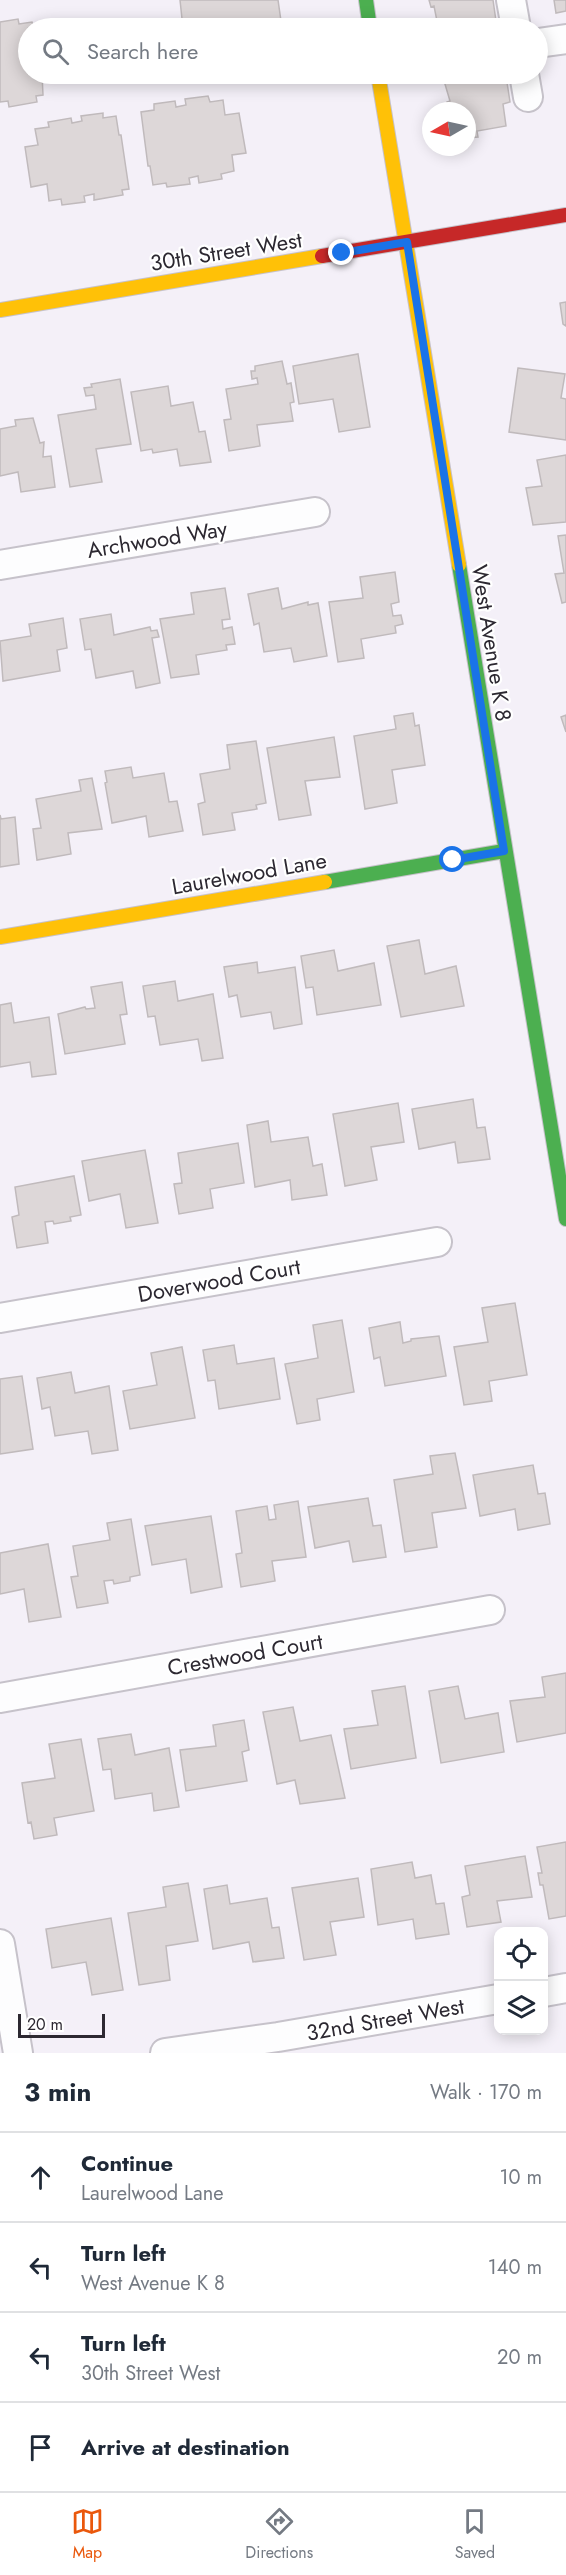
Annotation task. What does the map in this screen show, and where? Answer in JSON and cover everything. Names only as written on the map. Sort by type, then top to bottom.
[{"type":"street","points":[[366,0],[369,18]]},
{"type":"street","points":[[511,0],[514,18]]},
{"type":"street","points":[[548,42],[566,39]]},
{"type":"street","name":"West Avenue K 8","points":[[380,84],[566,1219]]},
{"type":"street","name":"30th Street West","points":[[0,310],[566,215]]},
{"type":"street","name":"Archwood Way","points":[[0,565],[315,512]]},
{"type":"street","name":"Laurelwood Lane","points":[[0,937],[504,851]]},
{"type":"street","name":"Doverwood Court","points":[[0,1318],[437,1242]]},
{"type":"street","name":"Crestwood Court","points":[[0,1698],[490,1610]]},
{"type":"street","points":[[0,1944],[18,2053]]},
{"type":"street","points":[[548,1991],[566,1988]]},
{"type":"street","name":"32nd Street West","points":[[165,2053],[279,2045],[494,2000]]},
{"type":"building","points":[[180,0],[278,0],[281,18],[182,18]]},
{"type":"building","points":[[429,0],[493,0],[496,18],[436,18],[434,6],[431,7]]},
{"type":"building","points":[[554,0],[566,0],[566,11],[556,13]]},
{"type":"building","points":[[18,19],[18,84],[42,84],[43,95],[36,96],[37,102],[9,107],[8,101],[0,102],[0,22]]},
{"type":"building","points":[[445,84],[507,84],[510,102],[503,104],[506,126],[477,131],[478,137],[476,137],[476,102],[447,102],[450,101]]},
{"type":"building","points":[[208,96],[210,102],[223,100],[225,115],[239,113],[246,153],[232,155],[234,171],[221,174],[222,179],[199,183],[198,176],[189,178],[190,184],[167,187],[166,183],[153,185],[150,166],[148,166],[141,112],[154,110],[154,104],[175,101],[176,107],[186,105],[185,99]]},
{"type":"building","points":[[103,113],[103,118],[116,116],[129,189],[122,190],[123,195],[94,200],[94,194],[84,196],[85,202],[62,205],[61,199],[49,201],[47,184],[31,187],[25,147],[38,145],[35,129],[49,127],[48,122],[71,118],[72,123],[82,121],[81,116]]},
{"type":"building","points":[[566,302],[566,326],[563,324],[560,303]]},
{"type":"building","points":[[358,354],[370,427],[339,432],[333,399],[299,404],[293,366]]},
{"type":"building","points":[[282,361],[287,384],[291,383],[294,402],[290,403],[293,421],[257,425],[260,446],[229,451],[224,420],[231,419],[226,389],[258,384],[257,378],[252,379],[251,371],[255,371],[255,366]]},
{"type":"building","points":[[518,368],[565,374],[561,398],[566,399],[566,440],[509,432]]},
{"type":"building","points":[[120,379],[131,444],[96,449],[102,482],[70,487],[58,415],[96,409],[94,395],[86,396],[84,388],[92,387],[91,384]]},
{"type":"building","points":[[168,386],[171,406],[193,402],[199,432],[205,431],[211,462],[180,466],[177,449],[153,453],[152,449],[141,451],[131,392]]},
{"type":"building","points":[[33,418],[40,443],[44,442],[43,457],[51,456],[55,487],[21,492],[18,472],[0,476],[0,429],[16,426],[15,420]]},
{"type":"building","points":[[566,455],[566,522],[533,525],[526,488],[542,486],[537,460]]},
{"type":"building","points":[[566,535],[566,602],[562,603],[555,574],[564,573],[558,536]]},
{"type":"building","points":[[395,572],[399,602],[391,604],[393,616],[401,615],[403,624],[395,626],[396,633],[361,639],[364,658],[338,662],[329,602],[363,598],[360,577]]},
{"type":"building","points":[[225,588],[230,619],[222,620],[223,629],[232,627],[235,644],[226,645],[227,650],[196,655],[199,674],[171,678],[160,619],[194,614],[191,593]]},
{"type":"building","points":[[278,588],[282,609],[308,602],[308,605],[318,603],[327,656],[294,662],[291,648],[264,652],[259,623],[254,625],[248,594]]},
{"type":"building","points":[[111,614],[114,635],[150,627],[151,631],[157,630],[159,637],[152,638],[160,683],[136,688],[133,671],[96,678],[91,649],[85,650],[80,619]]},
{"type":"building","points":[[63,618],[67,648],[57,650],[60,671],[3,681],[0,641],[31,636],[29,624]]},
{"type":"building","points":[[413,713],[415,726],[419,725],[425,765],[392,770],[397,803],[365,809],[354,736],[396,729],[394,716]]},
{"type":"building","points":[[566,715],[566,732],[561,717]]},
{"type":"building","points":[[334,737],[340,777],[305,781],[311,815],[279,820],[267,748]]},
{"type":"building","points":[[256,741],[266,803],[256,805],[257,809],[232,813],[235,830],[203,835],[198,804],[205,802],[200,774],[230,769],[227,745]]},
{"type":"building","points":[[131,767],[133,778],[164,773],[169,802],[177,801],[183,831],[149,837],[146,816],[112,823],[105,771]]},
{"type":"building","points":[[92,778],[102,829],[68,833],[71,854],[37,860],[33,829],[41,828],[36,799],[81,791],[79,780]]},
{"type":"building","points":[[0,815],[1,819],[15,817],[19,864],[0,867]]},
{"type":"building","points":[[419,940],[425,974],[456,966],[464,1006],[401,1017],[387,946]]},
{"type":"building","points":[[334,950],[338,971],[374,963],[381,1005],[317,1015],[313,987],[306,988],[301,956]]},
{"type":"building","points":[[257,962],[258,973],[295,967],[302,1024],[274,1029],[271,1012],[241,1017],[237,995],[229,997],[224,967]]},
{"type":"building","points":[[175,981],[178,1001],[213,994],[223,1058],[202,1061],[198,1039],[160,1045],[155,1016],[148,1017],[143,986]]},
{"type":"building","points":[[122,982],[127,1014],[120,1015],[125,1044],[65,1054],[58,1014],[85,1007],[86,1009],[95,1008],[91,987]]},
{"type":"building","points":[[11,1003],[14,1023],[49,1017],[56,1074],[32,1077],[30,1062],[0,1067],[0,1005]]},
{"type":"building","points":[[473,1099],[477,1128],[485,1127],[490,1159],[458,1163],[455,1142],[419,1149],[412,1109]]},
{"type":"building","points":[[398,1103],[404,1142],[371,1147],[377,1180],[345,1186],[333,1114]]},
{"type":"building","points":[[268,1121],[271,1142],[308,1137],[313,1166],[322,1164],[327,1195],[292,1200],[290,1180],[255,1187],[247,1125]]},
{"type":"building","points":[[238,1143],[244,1183],[210,1189],[213,1208],[179,1214],[174,1184],[182,1183],[178,1153]]},
{"type":"building","points":[[145,1150],[158,1223],[126,1228],[120,1194],[89,1201],[82,1161]]},
{"type":"building","points":[[74,1176],[81,1215],[70,1217],[71,1221],[54,1224],[53,1221],[45,1222],[48,1243],[17,1248],[12,1217],[19,1215],[15,1187]]},
{"type":"building","points":[[515,1303],[527,1375],[489,1381],[492,1401],[464,1405],[454,1347],[488,1342],[482,1308]]},
{"type":"building","points":[[342,1320],[354,1392],[317,1399],[320,1420],[297,1424],[285,1364],[318,1358],[313,1325]]},
{"type":"building","points":[[400,1322],[403,1343],[411,1339],[439,1336],[446,1376],[385,1386],[380,1357],[374,1359],[369,1328]]},
{"type":"building","points":[[234,1345],[237,1364],[274,1358],[280,1399],[219,1409],[215,1380],[208,1381],[203,1350]]},
{"type":"building","points":[[182,1347],[195,1418],[130,1429],[123,1391],[157,1385],[151,1353]]},
{"type":"building","points":[[71,1372],[75,1393],[109,1386],[118,1450],[92,1454],[88,1431],[55,1436],[50,1407],[42,1409],[37,1378]]},
{"type":"building","points":[[22,1376],[33,1449],[0,1454],[0,1379]]},
{"type":"building","points":[[455,1453],[466,1508],[432,1513],[437,1547],[405,1552],[394,1480],[433,1474],[430,1456]]},
{"type":"building","points":[[533,1465],[538,1494],[545,1493],[550,1524],[518,1530],[515,1509],[480,1516],[473,1475]]},
{"type":"building","points":[[368,1498],[373,1526],[381,1525],[386,1557],[353,1562],[349,1541],[315,1548],[308,1507]]},
{"type":"building","points":[[298,1501],[306,1557],[272,1561],[275,1581],[241,1587],[236,1554],[242,1553],[236,1511],[267,1506],[269,1520],[276,1519],[274,1505]]},
{"type":"building","points":[[211,1516],[222,1587],[191,1593],[186,1559],[152,1565],[145,1526]]},
{"type":"building","points":[[131,1519],[140,1575],[130,1577],[130,1581],[114,1584],[113,1580],[104,1581],[108,1603],[77,1608],[71,1577],[78,1576],[73,1546],[110,1540],[107,1523]]},
{"type":"building","points":[[48,1544],[61,1617],[29,1622],[24,1589],[0,1594],[0,1553]]},
{"type":"building","points":[[566,1673],[566,1733],[517,1742],[510,1701],[545,1697],[542,1677]]},
{"type":"building","points":[[405,1686],[416,1758],[351,1769],[344,1729],[378,1725],[372,1691]]},
{"type":"building","points":[[458,1686],[465,1719],[498,1713],[504,1752],[441,1763],[429,1691]]},
{"type":"building","points":[[293,1707],[300,1741],[331,1735],[345,1798],[300,1804],[295,1780],[277,1784],[263,1712]]},
{"type":"building","points":[[244,1720],[249,1750],[242,1752],[247,1781],[186,1791],[180,1750],[216,1746],[213,1725]]},
{"type":"building","points":[[131,1734],[135,1755],[169,1748],[179,1807],[154,1811],[152,1793],[115,1799],[111,1769],[103,1770],[98,1739]]},
{"type":"building","points":[[81,1739],[94,1811],[54,1818],[57,1835],[34,1839],[31,1822],[28,1823],[22,1783],[55,1778],[49,1744]]},
{"type":"building","points":[[566,1842],[566,1916],[549,1919],[543,1885],[540,1885],[538,1873],[542,1873],[537,1847]]},
{"type":"building","points":[[525,1856],[532,1897],[497,1901],[501,1922],[467,1927],[462,1897],[470,1895],[465,1866]]},
{"type":"building","points":[[412,1862],[415,1878],[431,1875],[436,1904],[444,1903],[449,1934],[416,1939],[413,1919],[378,1925],[371,1869]]},
{"type":"building","points":[[358,1878],[364,1917],[330,1922],[336,1955],[304,1960],[292,1888]]},
{"type":"building","points":[[188,1883],[198,1941],[166,1946],[170,1980],[139,1985],[128,1913],[166,1907],[163,1887]]},
{"type":"building","points":[[227,1885],[230,1904],[267,1898],[272,1928],[279,1927],[284,1958],[253,1962],[249,1942],[213,1949],[204,1889]]},
{"type":"building","points":[[111,1918],[123,1990],[92,1995],[86,1962],[52,1968],[46,1929]]},
{"type":"traffic: fast","points":[[366,0],[369,18]]},
{"type":"traffic: fast","points":[[459,565],[566,1219]]},
{"type":"traffic: fast","points":[[325,882],[504,851]]},
{"type":"traffic: slow","points":[[380,84],[459,565]]},
{"type":"traffic: slow","points":[[0,310],[322,256]]},
{"type":"traffic: slow","points":[[0,937],[325,882]]},
{"type":"traffic: jam","points":[[322,256],[566,215]]},
{"type":"route","points":[[342,253],[407,242],[504,851],[453,860]]}]
